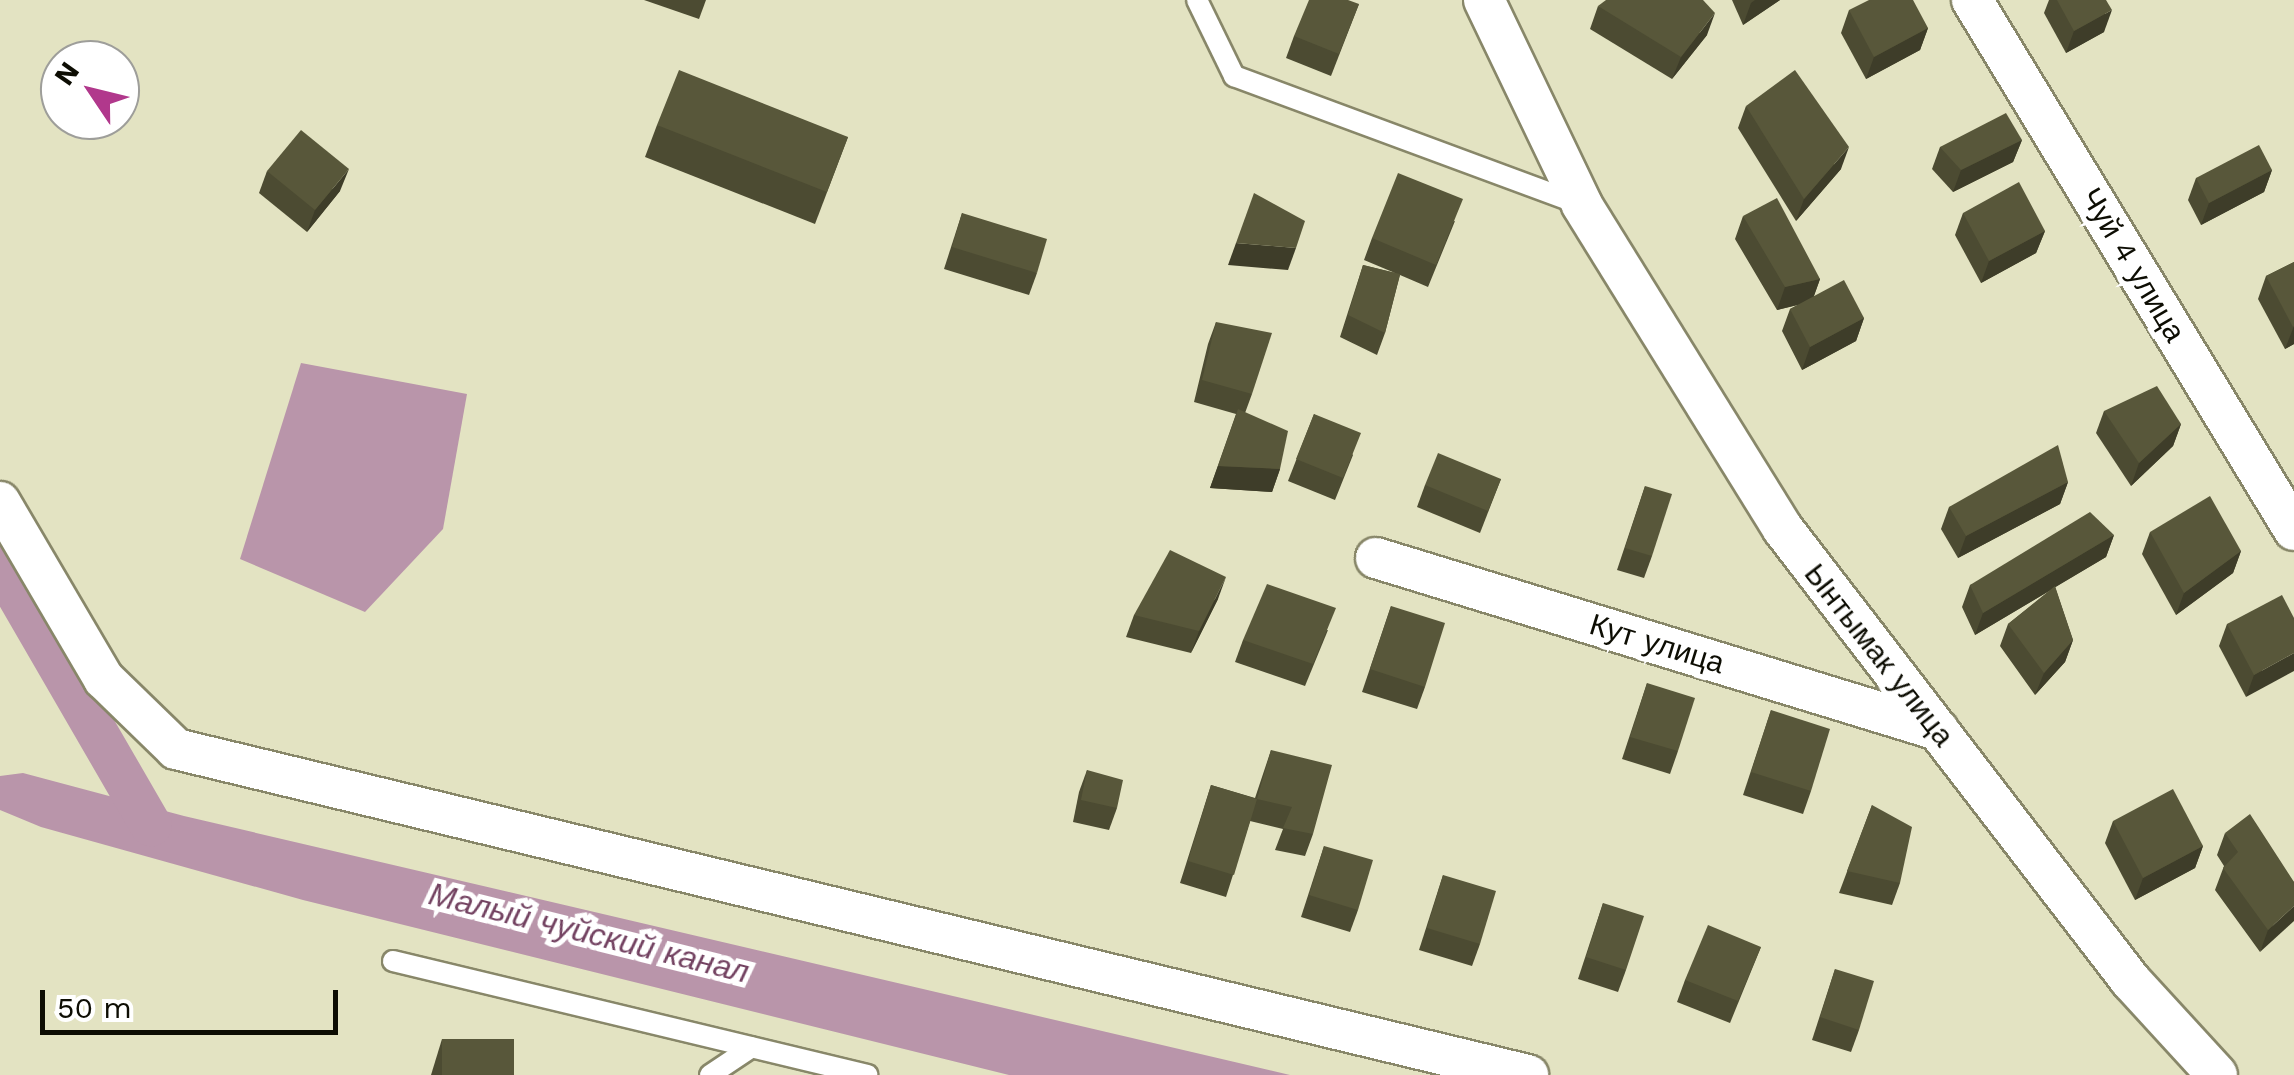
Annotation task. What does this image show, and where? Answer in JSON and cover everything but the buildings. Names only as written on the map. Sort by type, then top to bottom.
[{"type":"street","name":"Ынтымак улица","points":[[1484,0],[1582,204],[1783,530],[2132,982],[2217,1075]]},
{"type":"street","name":"Чуй 4 улица","points":[[1972,0],[2294,530]]},
{"type":"street","points":[[0,502],[104,678],[176,749],[1528,1075]]},
{"type":"street","name":"Кут улица","points":[[1376,558],[1938,730]]},
{"type":"lane","points":[[1197,0],[1234,76],[1582,204]]},
{"type":"lane","points":[[393,962],[868,1075]]},
{"type":"lane","points":[[710,1075],[752,1048]]},
{"type":"water","points":[[301,363],[467,394],[443,529],[365,612],[240,559]]},
{"type":"water","name":"Малый чуйский канал","points":[[23,773],[184,816],[1290,1075],[1009,1075],[303,900],[41,827],[0,810],[0,776]]},
{"type":"waterway","points":[[0,565],[151,825]]}]
